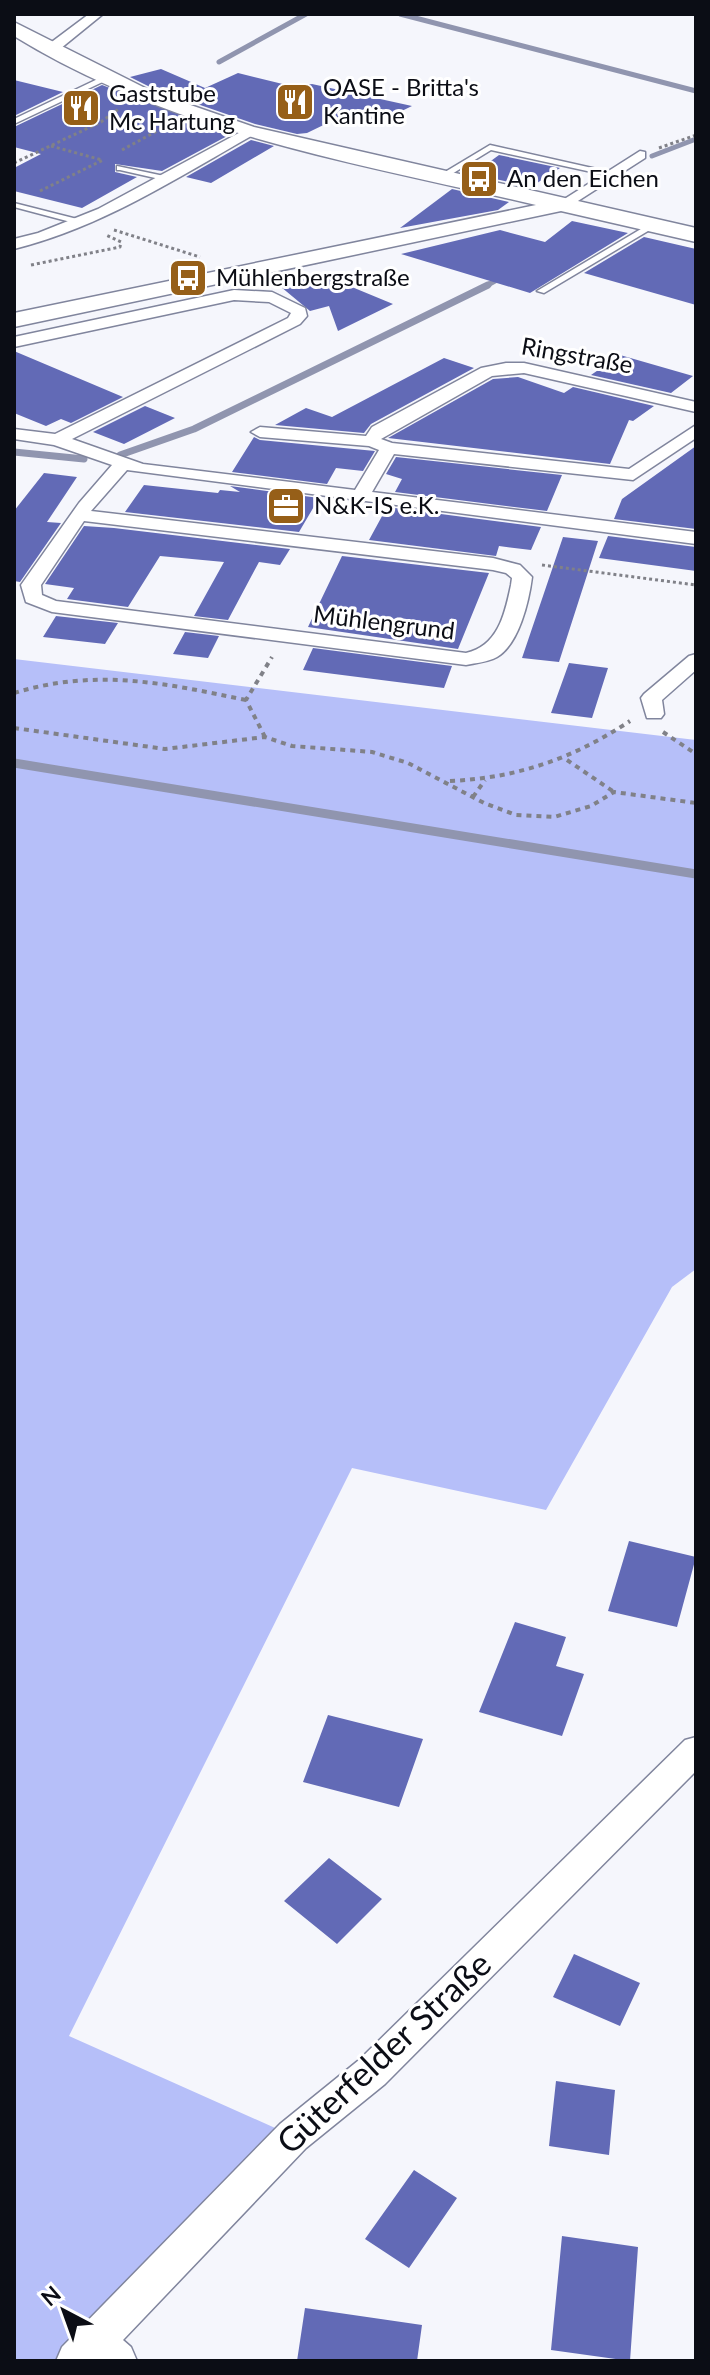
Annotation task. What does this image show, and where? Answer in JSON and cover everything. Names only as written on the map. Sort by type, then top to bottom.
[{"type":"main road","points":[[14,28],[50,50],[146,96],[248,132],[696,235]]},
{"type":"main road","points":[[14,320],[562,205]]},
{"type":"street","points":[[50,50],[97,14]]},
{"type":"street","points":[[14,244],[48,238],[81,223],[248,132]]},
{"type":"street","points":[[562,205],[640,155]]},
{"type":"street","points":[[14,342],[234,295],[272,297],[299,311],[294,321],[57,440]]},
{"type":"street","name":"Ringstraße","points":[[361,496],[380,444],[378,431],[487,372],[524,368],[696,407]]},
{"type":"street","points":[[260,432],[633,475],[696,430]]},
{"type":"street","points":[[14,434],[57,440],[122,465],[696,538]]},
{"type":"street","name":"Mühlengrund","points":[[122,465],[81,515],[31,585],[33,598],[52,606],[466,659],[489,654],[500,644],[522,589],[522,577],[513,569]]},
{"type":"street","points":[[81,515],[513,569]]},
{"type":"street","points":[[654,714],[651,698],[696,660]]},
{"type":"street","name":"Güterfelder Straße","points":[[96,2355],[299,2130],[372,2072],[696,1750]]},
{"type":"lane","points":[[14,122],[107,78]]},
{"type":"lane","points":[[439,178],[490,147],[610,174]]},
{"type":"lane","points":[[120,168],[164,178]]},
{"type":"lane","points":[[14,205],[81,223]]},
{"type":"lane","points":[[541,291],[654,225]]},
{"type":"path","points":[[14,163],[146,96]]},
{"type":"path","points":[[640,155],[696,135]]},
{"type":"path","points":[[50,146],[102,160]]},
{"type":"path","points":[[29,265],[120,247],[121,242],[81,223]]},
{"type":"path","points":[[81,223],[233,268],[238,273]]},
{"type":"path","points":[[513,569],[533,564],[696,585]]},
{"type":"path","points":[[246,700],[284,636]]},
{"type":"path","points":[[14,693],[47,681],[82,676],[158,683],[246,700]]},
{"type":"path","points":[[246,700],[265,737]]},
{"type":"path","points":[[447,781],[520,775],[567,760],[632,720],[654,714],[660,730],[696,754]]},
{"type":"path","points":[[14,728],[165,749],[265,737],[292,746],[372,752],[408,763],[473,797],[516,815],[554,817],[591,806],[614,792]]},
{"type":"path","points":[[567,760],[614,792],[696,803]]},
{"type":"path","points":[[473,797],[485,780]]},
{"type":"shaded area","points":[[14,659],[696,740],[696,1269],[672,1287],[546,1510],[352,1468],[69,2036],[293,2136],[76,2361],[14,2361]]},
{"type":"building","points":[[161,69],[205,88],[238,73],[295,87],[312,84],[412,106],[371,126],[338,118],[307,133],[297,134],[255,124],[154,89],[130,77]]},
{"type":"building","points":[[14,80],[63,92],[14,116]]},
{"type":"building","points":[[102,85],[231,134],[162,171],[115,164],[115,172],[137,177],[82,208],[14,191],[14,168],[41,154],[14,147],[14,127]]},
{"type":"building","points":[[251,140],[274,146],[211,183],[186,177]]},
{"type":"building","points":[[499,155],[560,168],[531,187],[473,174]]},
{"type":"building","points":[[452,189],[509,202],[498,210],[400,228]]},
{"type":"building","points":[[572,221],[628,233],[530,293],[401,254],[500,230],[545,242]]},
{"type":"building","points":[[644,237],[696,249],[696,305],[584,273]]},
{"type":"building","points":[[318,273],[393,304],[338,331],[329,306],[310,311],[275,282]]},
{"type":"building","points":[[14,351],[123,397],[71,423],[61,419],[46,426],[14,413]]},
{"type":"building","points":[[620,355],[693,376],[671,393],[591,375]]},
{"type":"building","points":[[444,358],[474,368],[371,424],[364,433],[275,425],[306,408],[332,417]]},
{"type":"building","points":[[518,377],[564,393],[573,387],[654,406],[633,421],[629,420],[610,464],[388,438],[493,379]]},
{"type":"building","points":[[145,406],[175,418],[124,444],[93,432]]},
{"type":"building","points":[[254,437],[375,451],[363,471],[336,468],[327,484],[232,472]]},
{"type":"building","points":[[696,446],[696,529],[614,519],[622,499]]},
{"type":"building","points":[[396,457],[562,475],[547,511],[395,492],[402,479],[386,474]]},
{"type":"building","points":[[44,473],[77,477],[47,522],[61,523],[20,582],[14,581],[14,511]]},
{"type":"building","points":[[144,485],[218,493],[220,490],[240,492],[230,486],[319,498],[299,532],[125,512]]},
{"type":"building","points":[[387,507],[541,527],[531,550],[499,546],[496,556],[369,540]]},
{"type":"building","points":[[84,526],[290,549],[280,565],[259,562],[228,620],[194,616],[224,562],[160,556],[128,607],[67,599],[74,588],[45,584]]},
{"type":"building","points":[[608,536],[696,547],[696,571],[599,558]]},
{"type":"building","points":[[563,537],[598,541],[559,662],[522,658]]},
{"type":"building","points":[[342,556],[489,573],[458,649],[308,627]]},
{"type":"building","points":[[56,616],[118,623],[105,644],[43,637]]},
{"type":"building","points":[[185,632],[219,636],[208,658],[173,654]]},
{"type":"building","points":[[313,648],[452,666],[444,688],[303,670]]},
{"type":"building","points":[[569,663],[608,668],[592,718],[551,713]]},
{"type":"building","points":[[629,1541],[696,1557],[677,1627],[608,1611]]},
{"type":"building","points":[[515,1622],[566,1637],[556,1666],[584,1674],[562,1736],[479,1712]]},
{"type":"building","points":[[328,1715],[423,1739],[399,1807],[303,1782]]},
{"type":"building","points":[[329,1858],[382,1899],[337,1944],[284,1901]]},
{"type":"building","points":[[574,1954],[640,1983],[620,2026],[553,1997]]},
{"type":"building","points":[[556,2081],[615,2090],[609,2155],[549,2146]]},
{"type":"building","points":[[414,2170],[457,2198],[409,2268],[365,2239]]},
{"type":"building","points":[[562,2236],[638,2247],[630,2361],[551,2350]]},
{"type":"building","points":[[305,2308],[422,2325],[417,2361],[297,2361]]},
{"type":"waterway","points":[[219,62],[306,14]]},
{"type":"waterway","points":[[400,14],[696,91]]},
{"type":"waterway","points":[[652,156],[696,139]]},
{"type":"waterway","points":[[485,287],[495,281]]},
{"type":"waterway","points":[[120,455],[194,429],[485,287]]},
{"type":"waterway","points":[[14,452],[84,459]]},
{"type":"waterway","points":[[14,763],[696,874]]},
{"type":"place","name":"OASE - Britta's Kantine","points":[[295,102]]},
{"type":"place","name":"Gaststube Mc Hartung","points":[[81,108]]},
{"type":"place","name":"An den Eichen","points":[[479,179]]},
{"type":"place","name":"Mühlenbergstraße","points":[[188,278]]},
{"type":"place","name":"N&K-IS e.K.","points":[[286,506]]}]
